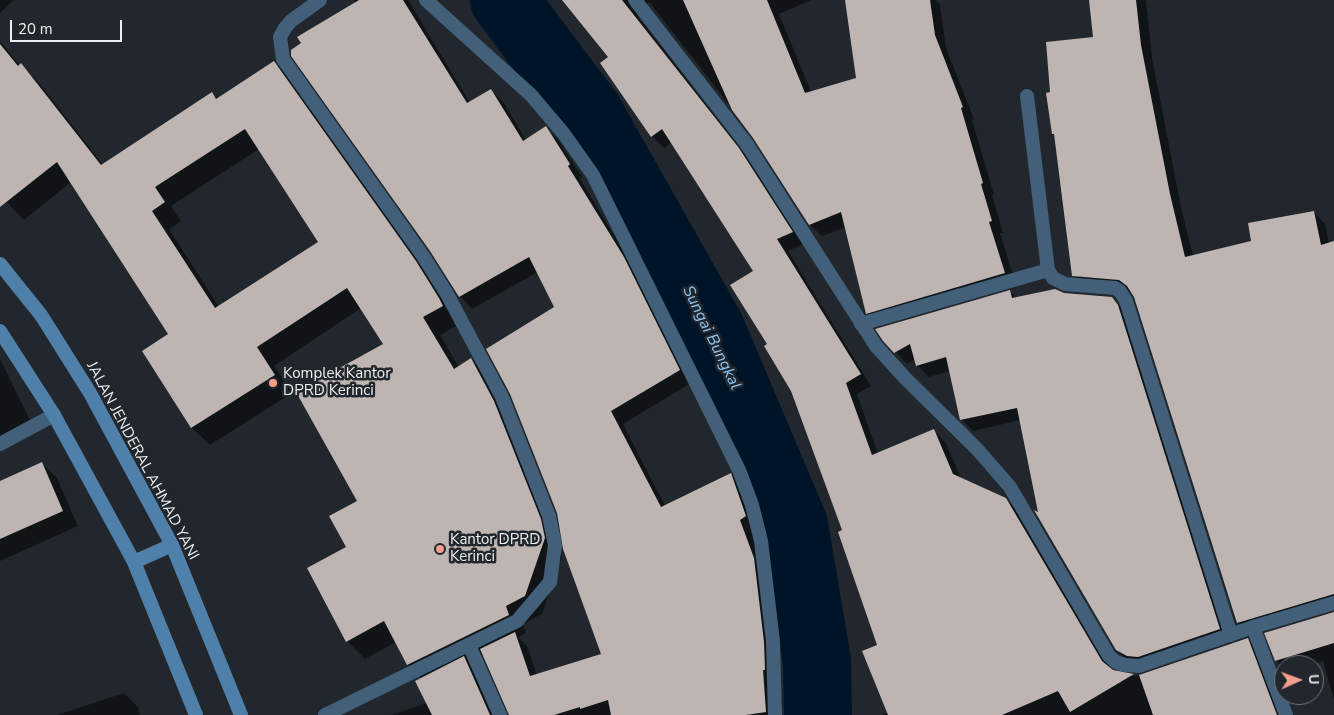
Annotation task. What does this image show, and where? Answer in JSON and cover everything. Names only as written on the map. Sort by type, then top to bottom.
[{"type":"main road","name":"JALAN JENDERAL AHMAD YANI","points":[[0,264],[41,315],[90,393],[172,545],[241,715]]},
{"type":"main road","points":[[0,331],[54,415],[134,562],[196,715]]},
{"type":"main road","points":[[134,562],[172,545]]},
{"type":"street","points":[[320,0],[291,21],[285,28],[280,37],[283,59],[423,256],[447,294],[502,397],[549,516],[555,545],[550,582],[517,621],[325,715]]},
{"type":"street","points":[[426,0],[531,95],[564,134],[593,175],[735,461],[752,504],[761,541],[773,641],[775,715]]},
{"type":"street","points":[[635,0],[746,143],[876,346],[895,368],[976,449],[1010,487],[1109,656],[1116,662],[1139,666],[1253,627],[1334,602]]},
{"type":"street","points":[[1027,96],[1048,270],[1053,278],[1065,284],[1115,288],[1120,291],[1126,301],[1231,635]]},
{"type":"street","points":[[862,324],[1048,270]]},
{"type":"street","points":[[0,444],[54,415]]},
{"type":"street","points":[[1253,627],[1286,715]]},
{"type":"street","points":[[469,644],[500,715]]},
{"type":"building","points":[[359,0],[403,0],[467,103],[491,89],[523,141],[546,126],[570,164],[568,166],[624,257],[680,370],[611,411],[661,507],[731,473],[746,516],[740,520],[754,558],[764,642],[765,670],[763,670],[766,712],[746,715],[611,715],[608,700],[554,715],[509,715],[480,649],[515,632],[530,676],[601,654],[563,549],[557,513],[510,394],[486,349],[554,307],[529,257],[459,297],[430,251],[291,56],[291,50],[301,43],[297,37]]},
{"type":"building","points":[[562,0],[622,0],[739,148],[793,232],[777,239],[861,374],[846,383],[872,455],[934,429],[953,474],[1006,498],[1102,661],[1113,670],[1134,674],[1070,712],[1058,691],[1002,715],[888,715],[862,651],[877,645],[838,532],[842,530],[791,391],[764,346],[767,344],[730,285],[753,271],[662,129],[651,137],[600,63],[608,57]]},
{"type":"building","points":[[683,0],[767,0],[805,93],[856,78],[845,0],[930,0],[935,35],[963,107],[961,108],[992,221],[989,222],[1005,273],[866,314],[841,212],[809,225],[753,138],[732,110]]},
{"type":"building","points":[[1089,0],[1136,0],[1141,45],[1170,194],[1185,257],[1251,241],[1248,223],[1314,211],[1321,245],[1334,241],[1334,594],[1237,623],[1134,297],[1127,286],[1119,280],[1072,276],[1054,134],[1052,134],[1046,93],[1050,92],[1046,42],[1093,37]]},
{"type":"building","points":[[0,44],[18,66],[21,63],[101,165],[212,92],[216,99],[274,61],[416,261],[439,298],[443,306],[423,317],[454,369],[471,358],[494,401],[541,519],[545,538],[525,596],[506,606],[509,615],[407,665],[384,621],[346,642],[307,568],[346,547],[329,516],[357,501],[296,392],[383,344],[347,288],[257,347],[275,375],[191,428],[142,351],[168,334],[57,162],[0,207]],"holes":[[[245,129],[318,242],[215,308],[152,211],[165,202],[155,187]]]},
{"type":"building","points":[[1055,289],[1064,293],[1112,297],[1118,305],[1220,629],[1138,657],[1127,656],[1116,650],[1034,510],[1038,512],[1017,408],[960,420],[946,357],[916,366],[910,344],[894,353],[875,329],[1010,290],[1012,298]]},
{"type":"building","points":[[42,462],[63,511],[0,539],[0,481]]},
{"type":"building","points":[[1334,612],[1334,643],[1295,655],[1274,655],[1274,658],[1264,633]]},
{"type":"building","points":[[1248,638],[1277,715],[1153,715],[1139,675]]},
{"type":"building","points":[[464,656],[490,715],[432,715],[415,681]]},
{"type":"waterway","name":"Sungai Bungkal","points":[[504,0],[589,113],[711,329],[794,525],[817,661],[818,715]]},
{"type":"place","name":"Komplek Kantor DPRD Kerinci","points":[[273,383]]},
{"type":"place","name":"Kantor DPRD Kerinci","points":[[440,549]]}]
